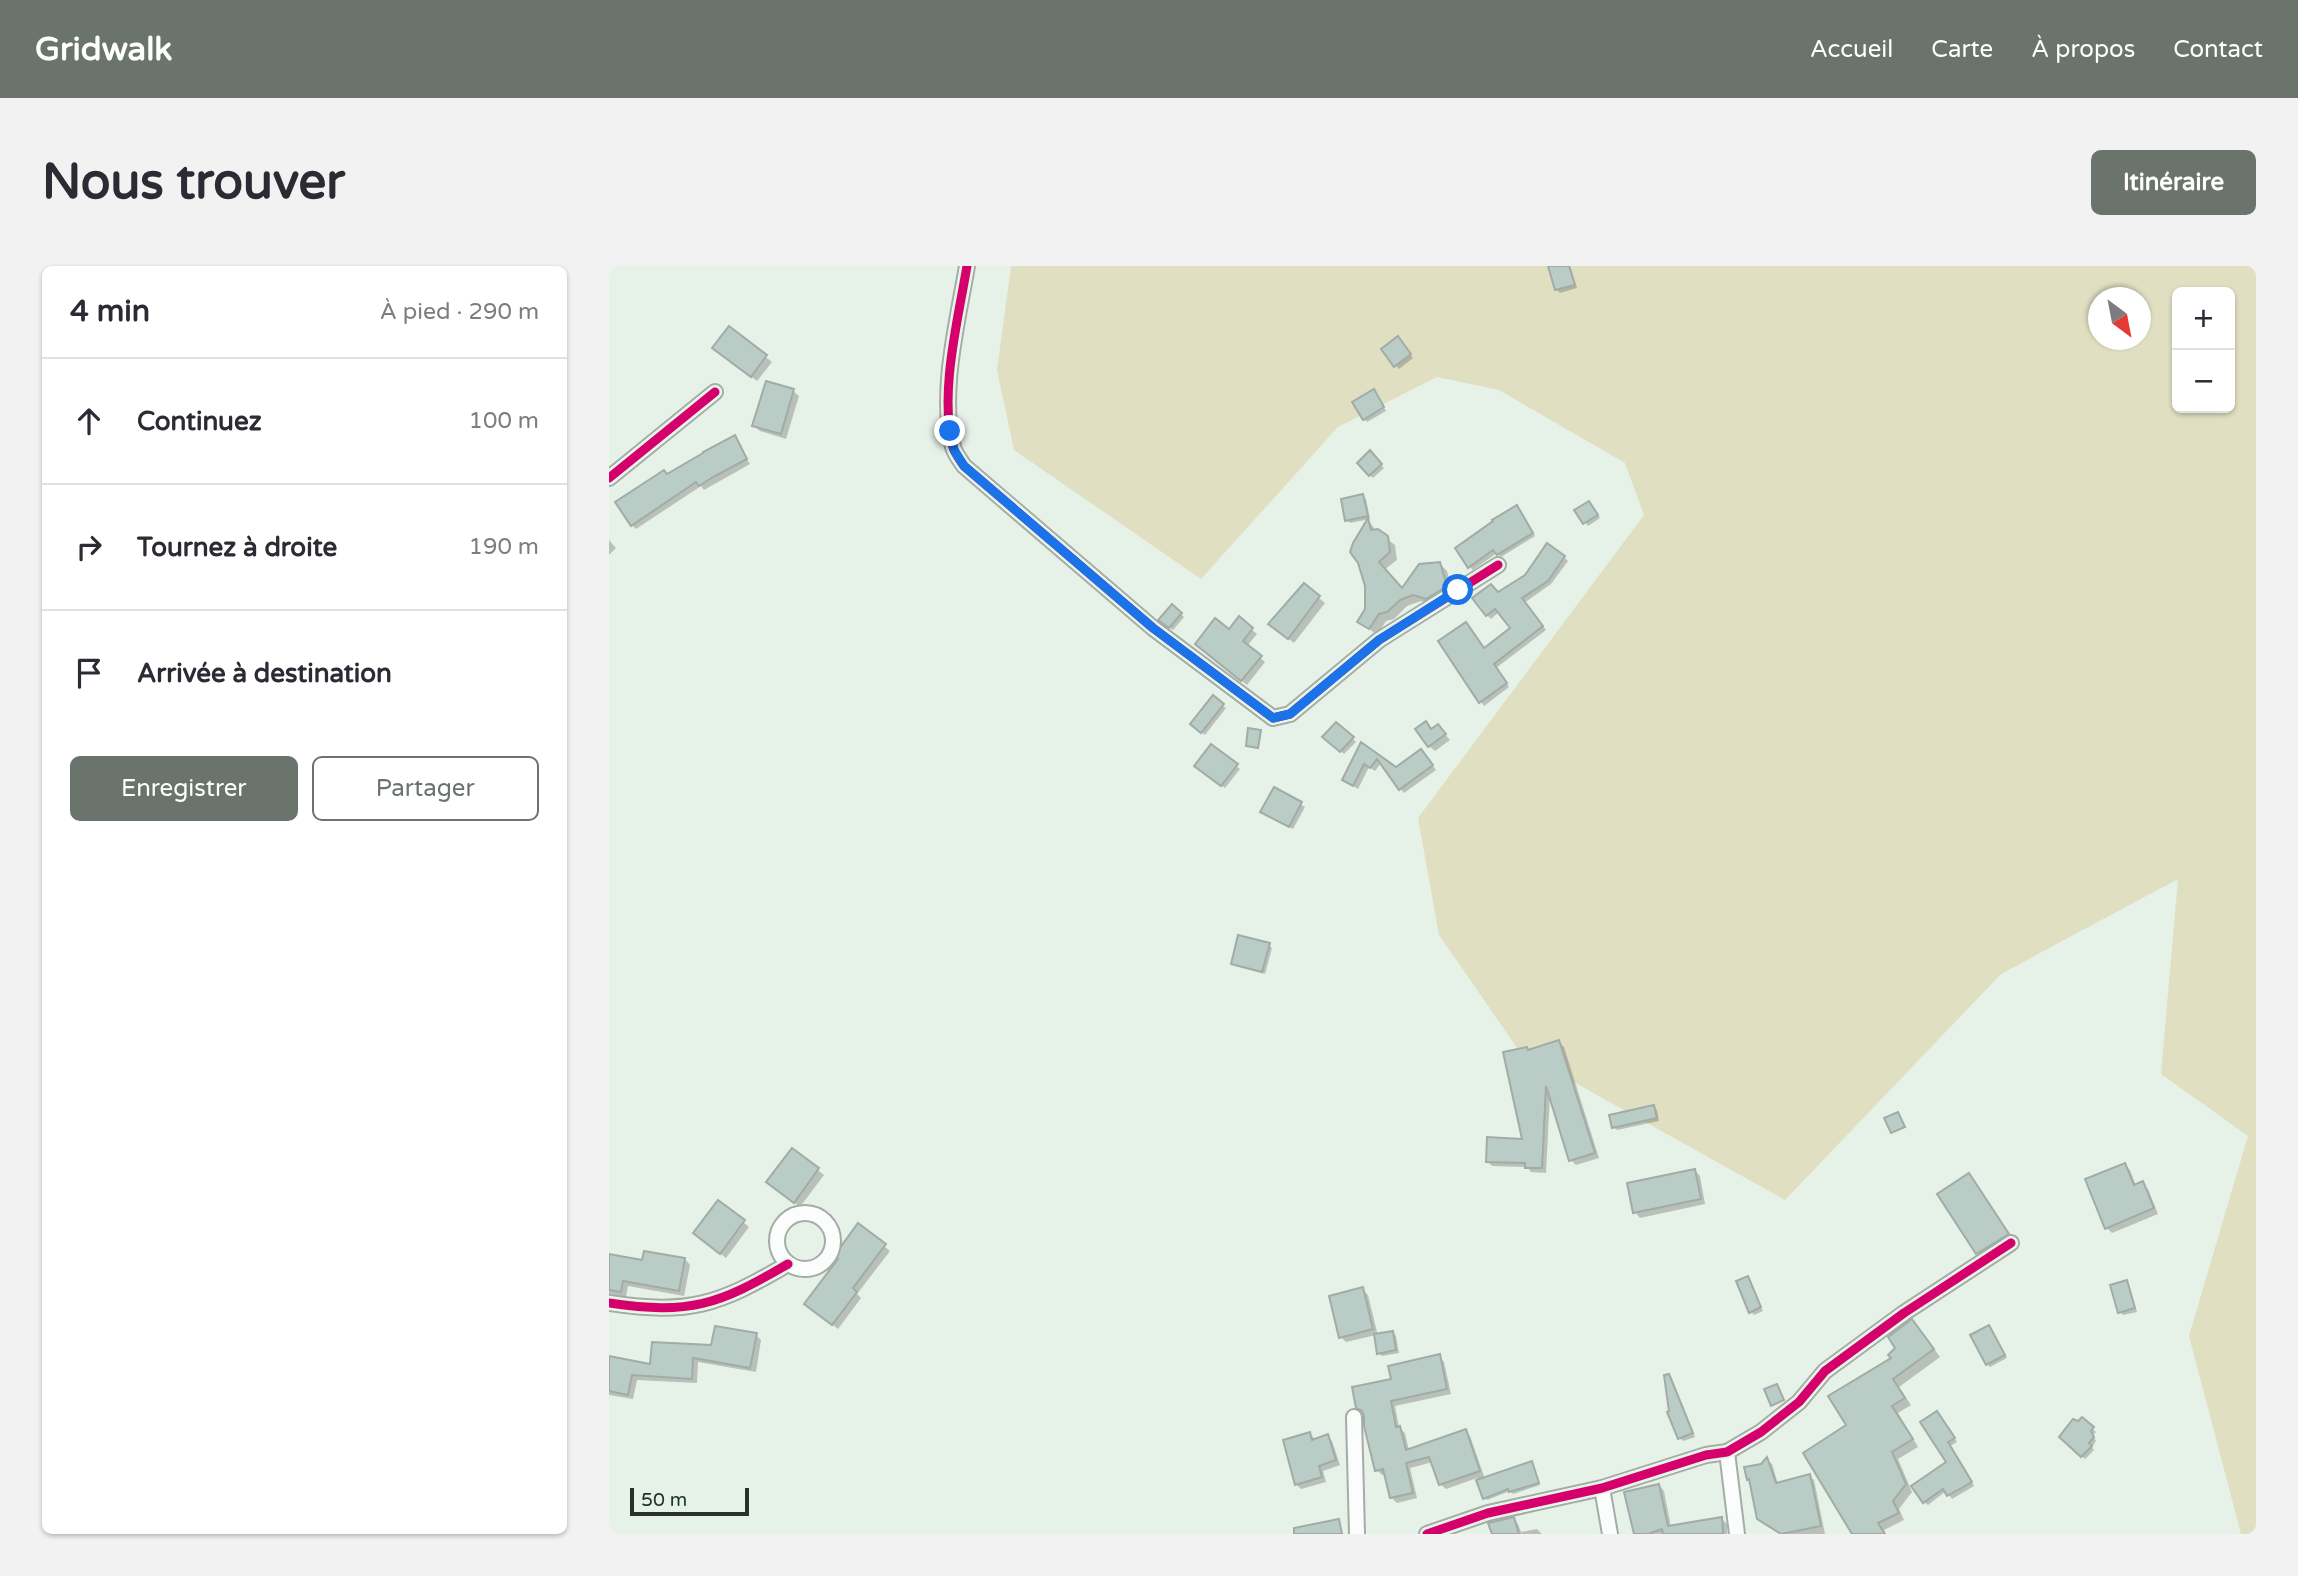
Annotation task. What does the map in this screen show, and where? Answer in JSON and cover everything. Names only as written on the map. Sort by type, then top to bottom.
[{"type":"street","points":[[967,266],[950,362],[949,408],[954,450],[964,466],[1153,628],[1273,718],[1290,714],[1379,640],[1498,565]]},
{"type":"street","points":[[609,478],[715,392]]},
{"type":"street","points":[[1427,1534],[1488,1513],[1602,1488],[1706,1455],[1727,1452],[1761,1432],[1799,1402],[1825,1371],[1904,1313],[2011,1243]]},
{"type":"street","points":[[609,1303],[646,1309],[695,1307],[746,1288],[788,1264]]},
{"type":"street","points":[[1355,1417],[1357,1534]]},
{"type":"street","points":[[1727,1452],[1737,1534]]},
{"type":"street","points":[[1602,1488],[1610,1534]]},
{"type":"green space","points":[[1011,266],[2256,266],[2256,1534],[2241,1534],[2189,1336],[2248,1136],[2161,1074],[2178,879],[2001,974],[1785,1200],[1520,1052],[1439,935],[1418,818],[1644,515],[1625,463],[1499,390],[1437,377],[1338,427],[1201,579],[1014,450],[997,370]]},
{"type":"building","points":[[1548,266],[1569,266],[1575,285],[1555,290]]},
{"type":"building","points":[[729,326],[767,355],[751,377],[712,348]]},
{"type":"building","points":[[1398,336],[1411,354],[1394,367],[1381,349]]},
{"type":"building","points":[[766,381],[794,389],[781,434],[752,426]]},
{"type":"building","points":[[1374,389],[1384,407],[1363,420],[1352,402]]},
{"type":"building","points":[[735,435],[747,459],[699,486],[696,482],[631,526],[615,502],[664,470],[667,474]]},
{"type":"building","points":[[1370,450],[1382,464],[1369,476],[1357,463]]},
{"type":"building","points":[[1363,494],[1368,516],[1345,521],[1341,499]]},
{"type":"building","points":[[1589,501],[1598,515],[1583,524],[1574,510]]},
{"type":"building","points":[[1517,505],[1533,533],[1497,555],[1493,550],[1468,568],[1455,548]]},
{"type":"building","points":[[1368,518],[1371,530],[1378,529],[1388,536],[1390,552],[1379,562],[1402,588],[1419,564],[1440,562],[1447,586],[1426,599],[1413,595],[1400,600],[1387,612],[1379,614],[1369,629],[1357,622],[1365,609],[1365,586],[1358,563],[1350,552]]},
{"type":"building","points":[[1547,543],[1565,556],[1548,581],[1522,598],[1543,626],[1494,664],[1507,683],[1479,703],[1438,641],[1466,622],[1484,648],[1510,628],[1495,609],[1486,616],[1472,598],[1491,584],[1498,592],[1525,575]]},
{"type":"building","points":[[1304,583],[1320,596],[1288,639],[1268,624]]},
{"type":"building","points":[[1172,604],[1182,613],[1169,628],[1158,620]]},
{"type":"building","points":[[1239,616],[1253,628],[1243,641],[1262,656],[1241,681],[1195,644],[1215,618],[1229,629]]},
{"type":"building","points":[[1213,695],[1224,704],[1201,733],[1190,724]]},
{"type":"building","points":[[1426,721],[1431,729],[1438,724],[1446,734],[1428,747],[1415,729]]},
{"type":"building","points":[[1336,722],[1354,737],[1340,752],[1322,737]]},
{"type":"building","points":[[1248,728],[1261,730],[1258,748],[1246,746]]},
{"type":"building","points":[[1361,742],[1396,767],[1421,749],[1433,765],[1399,790],[1377,759],[1370,768],[1364,764],[1353,786],[1342,780]]},
{"type":"building","points":[[1211,744],[1238,764],[1221,786],[1194,766]]},
{"type":"building","points":[[1274,787],[1302,802],[1289,827],[1260,812]]},
{"type":"building","points":[[1238,935],[1270,943],[1262,972],[1231,964]]},
{"type":"building","points":[[1559,1040],[1595,1153],[1569,1161],[1546,1086],[1542,1168],[1525,1168],[1525,1163],[1486,1162],[1487,1137],[1522,1139],[1503,1052],[1527,1047],[1528,1050]]},
{"type":"building","points":[[1654,1105],[1657,1118],[1612,1128],[1609,1115]]},
{"type":"building","points":[[1898,1112],[1905,1127],[1891,1133],[1884,1118]]},
{"type":"building","points":[[792,1148],[819,1168],[794,1203],[766,1182]]},
{"type":"building","points":[[2125,1163],[2134,1185],[2143,1181],[2154,1208],[2105,1229],[2085,1179]]},
{"type":"building","points":[[1695,1169],[1701,1199],[1633,1213],[1627,1183]]},
{"type":"building","points":[[1969,1173],[2009,1234],[1976,1254],[1937,1194]]},
{"type":"building","points":[[718,1200],[745,1220],[720,1254],[693,1233]]},
{"type":"building","points":[[858,1223],[886,1244],[853,1288],[857,1292],[832,1325],[804,1304],[838,1259],[834,1256]]},
{"type":"building","points":[[644,1251],[685,1258],[679,1291],[623,1281],[621,1292],[609,1290],[609,1254],[642,1260]]},
{"type":"building","points":[[1748,1276],[1761,1307],[1749,1313],[1736,1281]]},
{"type":"building","points":[[2127,1280],[2135,1308],[2118,1313],[2110,1285]]},
{"type":"building","points":[[1363,1287],[1373,1329],[1339,1338],[1329,1296]]},
{"type":"building","points":[[1912,1319],[1934,1349],[1893,1379],[1905,1398],[1892,1406],[1913,1439],[1892,1452],[1906,1484],[1893,1501],[1899,1513],[1878,1523],[1885,1534],[1852,1534],[1803,1453],[1846,1425],[1828,1396],[1891,1358],[1888,1355],[1895,1348],[1888,1337]]},
{"type":"building","points":[[1989,1325],[2005,1355],[1986,1365],[1970,1335]]},
{"type":"building","points":[[715,1326],[757,1333],[750,1368],[693,1358],[692,1379],[632,1375],[628,1395],[609,1391],[609,1356],[650,1364],[652,1342],[711,1345]]},
{"type":"building","points":[[1393,1331],[1396,1350],[1377,1354],[1374,1334]]},
{"type":"building","points":[[1440,1354],[1447,1389],[1391,1401],[1396,1427],[1400,1426],[1406,1450],[1466,1429],[1480,1471],[1439,1485],[1429,1457],[1406,1463],[1413,1493],[1390,1498],[1383,1469],[1375,1471],[1364,1416],[1362,1411],[1356,1408],[1352,1387],[1391,1379],[1388,1366]]},
{"type":"building","points":[[1669,1374],[1693,1433],[1678,1439],[1667,1412],[1664,1375]]},
{"type":"building","points":[[1777,1384],[1784,1400],[1771,1406],[1764,1389]]},
{"type":"building","points":[[1937,1411],[1955,1438],[1948,1442],[1972,1482],[1947,1496],[1943,1489],[1923,1503],[1911,1486],[1946,1462],[1920,1422]]},
{"type":"building","points":[[2082,1417],[2094,1427],[2091,1431],[2094,1437],[2089,1443],[2092,1446],[2081,1457],[2059,1437],[2073,1419],[2078,1421]]},
{"type":"building","points":[[1310,1432],[1312,1440],[1328,1434],[1336,1460],[1319,1466],[1322,1477],[1295,1485],[1283,1440]]},
{"type":"building","points":[[1767,1457],[1776,1483],[1810,1474],[1821,1526],[1781,1534],[1757,1519],[1744,1467],[1761,1464]]},
{"type":"building","points":[[1532,1461],[1539,1483],[1509,1492],[1508,1489],[1483,1499],[1476,1480]]},
{"type":"building","points":[[1659,1484],[1668,1526],[1722,1517],[1723,1534],[1663,1534],[1662,1529],[1648,1534],[1634,1534],[1624,1492]]},
{"type":"building","points":[[1514,1517],[1519,1534],[1492,1534],[1488,1523]]},
{"type":"building","points":[[1339,1519],[1342,1534],[1294,1534],[1294,1528]]},
{"type":"cycle path","points":[[967,266],[951,356],[948,404],[953,447],[959,459],[1153,628],[1273,718],[1290,714],[1379,640],[1498,565]]},
{"type":"cycle path","points":[[609,478],[715,392]]},
{"type":"cycle path","points":[[1427,1534],[1488,1513],[1602,1488],[1706,1455],[1727,1452],[1761,1432],[1799,1402],[1825,1371],[1904,1313],[2011,1243]]},
{"type":"cycle path","points":[[609,1303],[661,1308],[703,1303],[742,1289],[788,1264]]},
{"type":"route","points":[[950,431],[954,450],[964,466],[1153,628],[1273,718],[1290,714],[1379,640],[1458,590]]}]
